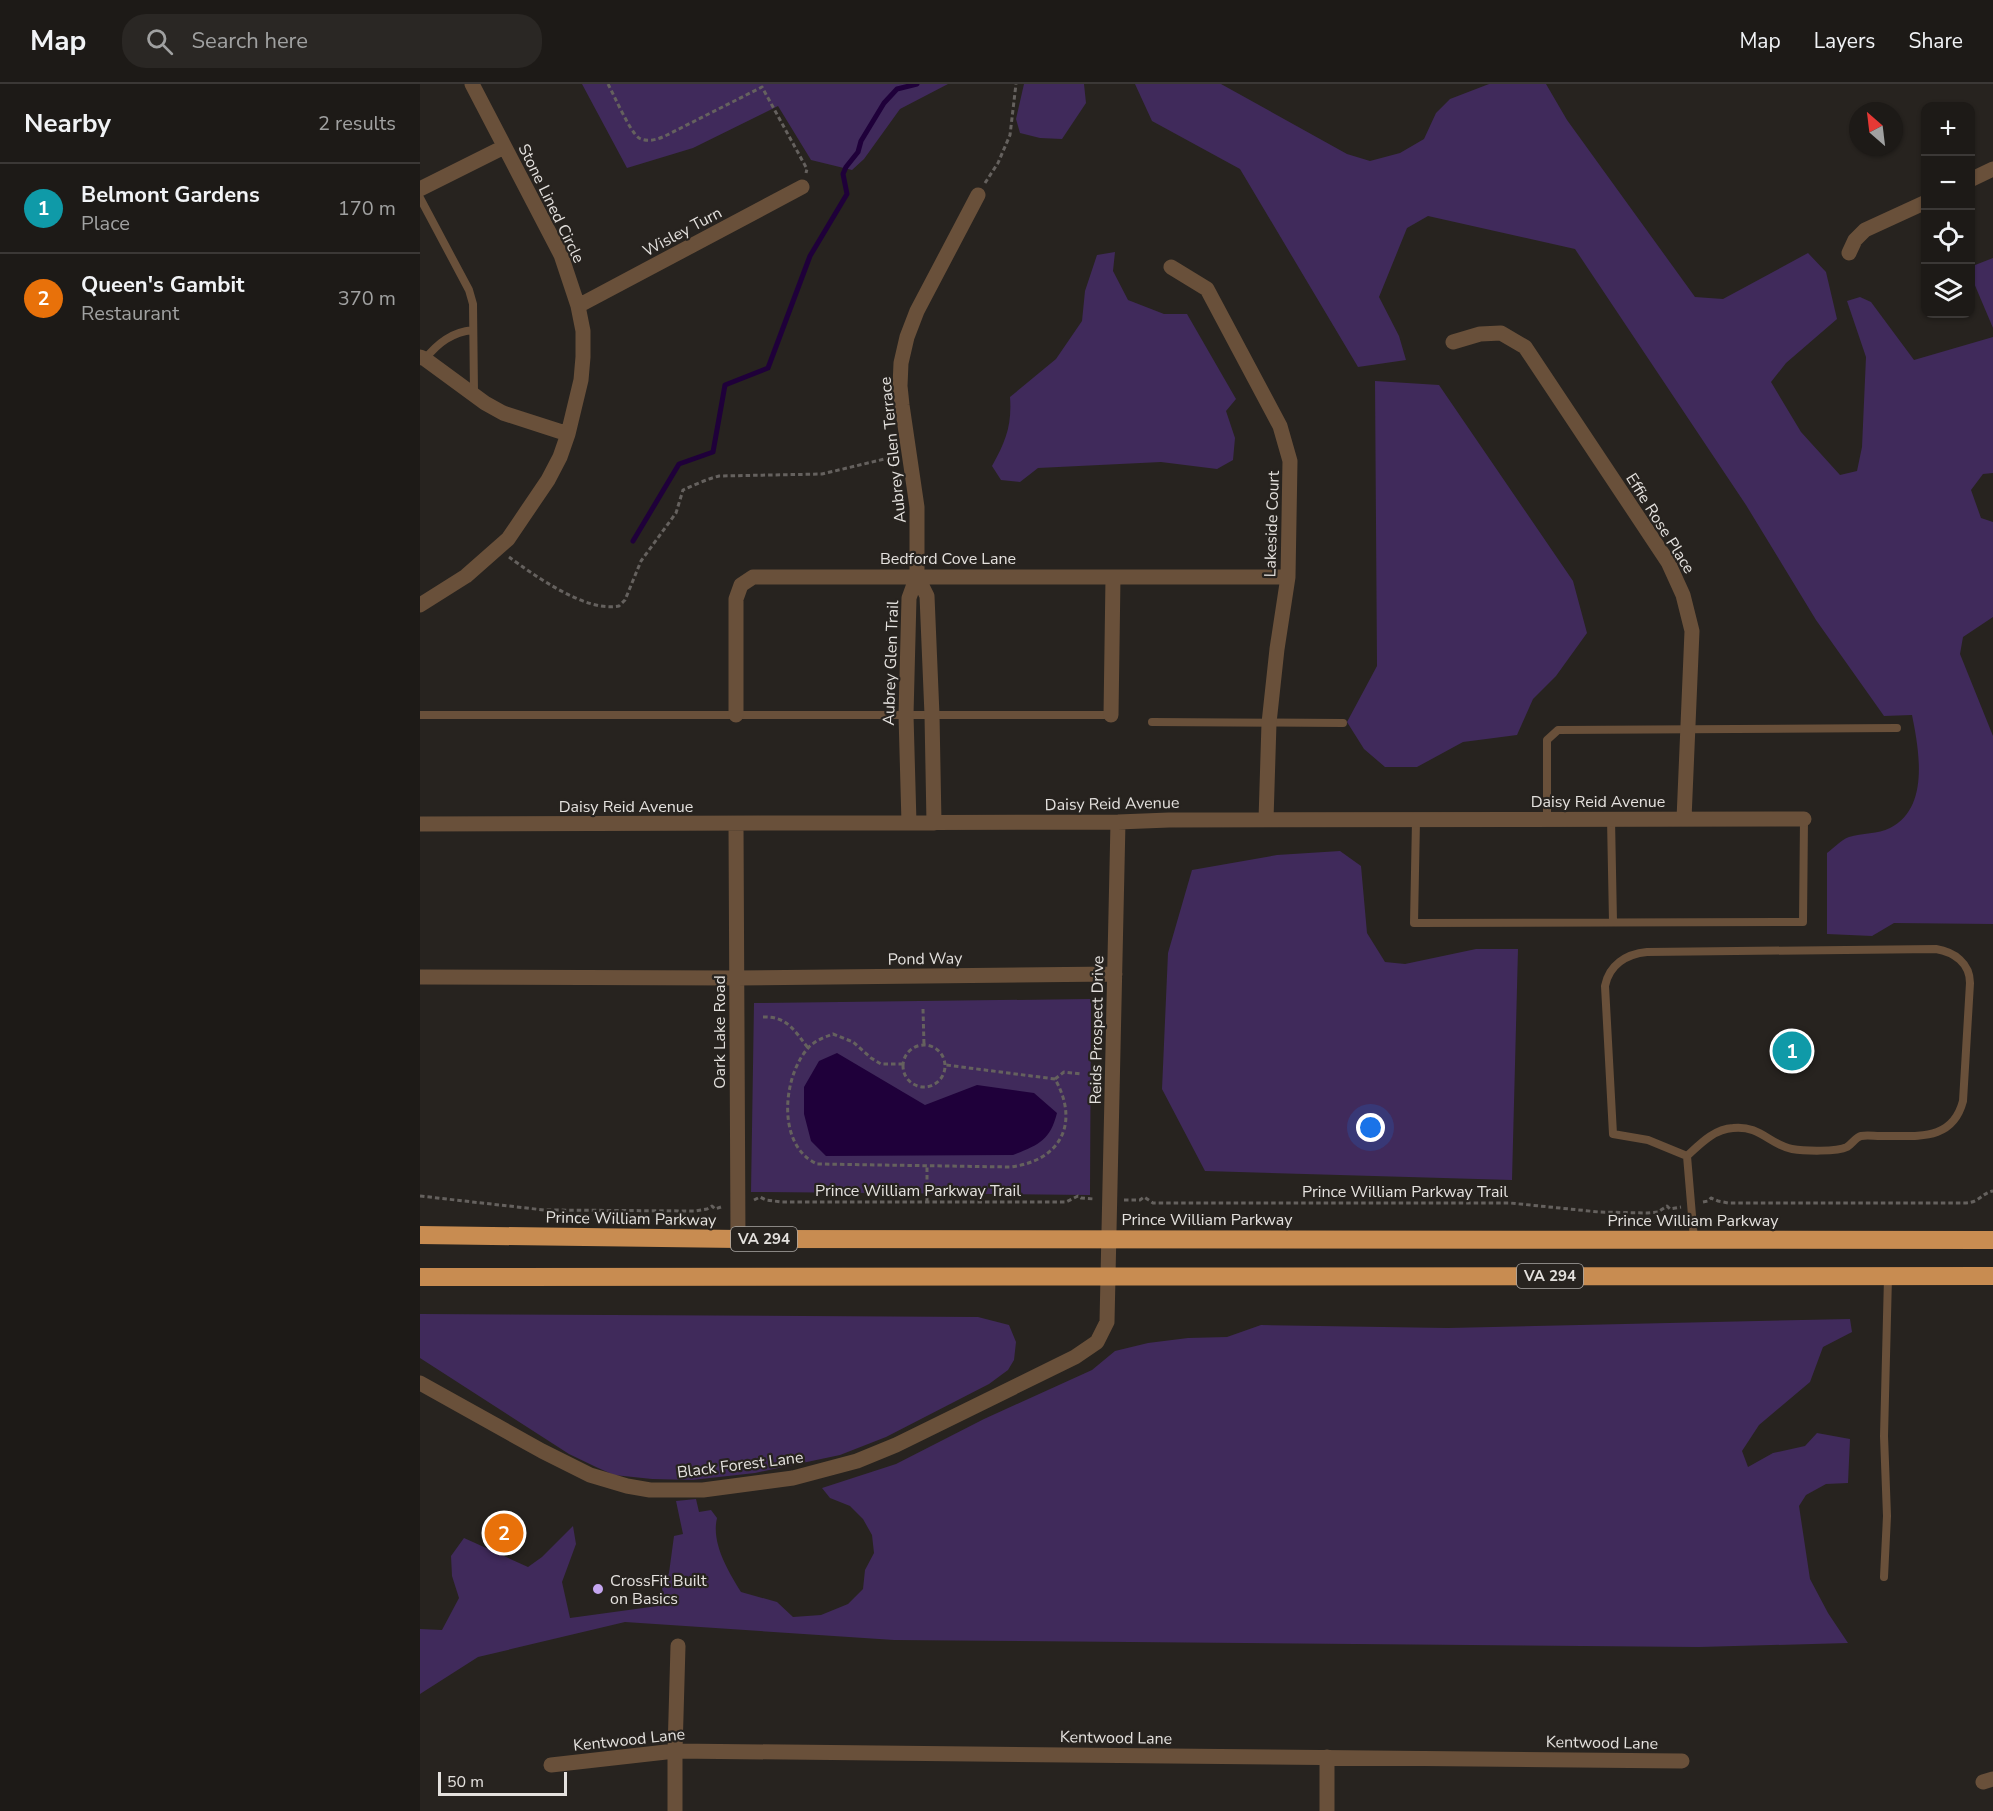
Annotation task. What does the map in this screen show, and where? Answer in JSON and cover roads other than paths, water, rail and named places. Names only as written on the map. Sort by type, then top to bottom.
[{"type":"highway","name":"Prince William Parkway","points":[[420,1235],[738,1239],[1993,1240]]},
{"type":"highway","name":"VA 294","points":[[420,1277],[1993,1276]]},
{"type":"street","name":"Stone Lined Circle","points":[[420,605],[466,576],[508,539],[548,480],[560,457],[581,380],[583,331],[578,306],[561,255],[472,84]]},
{"type":"street","points":[[420,189],[504,147]]},
{"type":"street","points":[[1975,178],[1993,169]]},
{"type":"street","name":"Wisley Turn","points":[[578,306],[802,187]]},
{"type":"street","name":"Aubrey Glen Terrace","points":[[917,576],[918,507],[900,386],[901,363],[916,311],[978,195]]},
{"type":"street","points":[[1849,253],[1855,240],[1865,230],[1921,203]]},
{"type":"street","name":"Lakeside Court","points":[[1171,267],[1207,289],[1280,426],[1290,461],[1288,577],[1269,723],[1266,820]]},
{"type":"street","name":"Effie Rose Place","points":[[1453,342],[1480,334],[1501,333],[1525,347],[1668,562],[1683,595],[1692,631],[1684,819]]},
{"type":"street","points":[[423,358],[503,413],[568,434]]},
{"type":"street","name":"Bedford Cove Lane","points":[[736,715],[736,599],[745,580],[762,576],[1288,577]]},
{"type":"street","name":"Aubrey Glen Trail","points":[[909,823],[906,715],[909,598],[917,576]]},
{"type":"street","name":"Aubrey Glen Trail","points":[[917,576],[927,596],[934,823]]},
{"type":"street","points":[[1111,715],[1113,577]]},
{"type":"street","name":"Daisy Reid Avenue","points":[[420,824],[736,825],[1169,820],[1804,819]]},
{"type":"street","name":"Reids Prospect Drive","points":[[1108,1239],[1118,822]]},
{"type":"street","name":"Oark Lake Road","points":[[736,825],[738,1239]]},
{"type":"street","name":"Pond Way","points":[[420,977],[736,978],[1115,974]]},
{"type":"street","name":"Black Forest Lane","points":[[420,1383],[590,1475],[627,1486],[675,1491],[769,1482],[801,1476],[857,1461],[937,1427],[1075,1357],[1097,1342],[1105,1329],[1108,1239]]},
{"type":"street","points":[[675,1811],[678,1646]]},
{"type":"street","name":"Kentwood Lane","points":[[551,1766],[675,1750],[1682,1761]]},
{"type":"street","points":[[1326,1811],[1327,1757]]},
{"type":"lane","points":[[420,198],[469,290],[473,304],[474,395]]},
{"type":"lane","points":[[423,358],[448,337],[462,331],[473,330]]},
{"type":"lane","points":[[420,715],[1111,715]]},
{"type":"lane","points":[[1152,722],[1343,723]]},
{"type":"lane","points":[[1547,819],[1547,740],[1557,730],[1897,728]]},
{"type":"lane","points":[[1611,819],[1613,922]]},
{"type":"lane","points":[[1416,820],[1414,923],[1803,922],[1804,819]]},
{"type":"lane","points":[[1936,949],[1949,952],[1965,966],[1969,972],[1970,983],[1963,1101],[1956,1119],[1945,1128],[1933,1134],[1860,1136],[1841,1149],[1802,1150],[1781,1145],[1753,1129],[1735,1127],[1712,1135],[1687,1156],[1648,1140],[1613,1134],[1605,986],[1606,977],[1618,963],[1632,955],[1647,952],[1936,949]]},
{"type":"lane","points":[[1687,1156],[1694,1239]]},
{"type":"lane","points":[[1884,1577],[1887,1516],[1884,1436],[1888,1276]]},
{"type":"waterway","points":[[633,541],[679,464],[713,452],[725,385],[768,368],[810,256],[847,194],[843,174],[846,167],[858,152],[861,141],[884,103],[897,89],[917,84]]},
{"type":"place","name":"Belmont Gardens","points":[[1792,1051]]},
{"type":"place","name":"Queen's Gambit","points":[[504,1533]]},
{"type":"place","name":"CrossFit Built on Basics","points":[[598,1589]]}]
